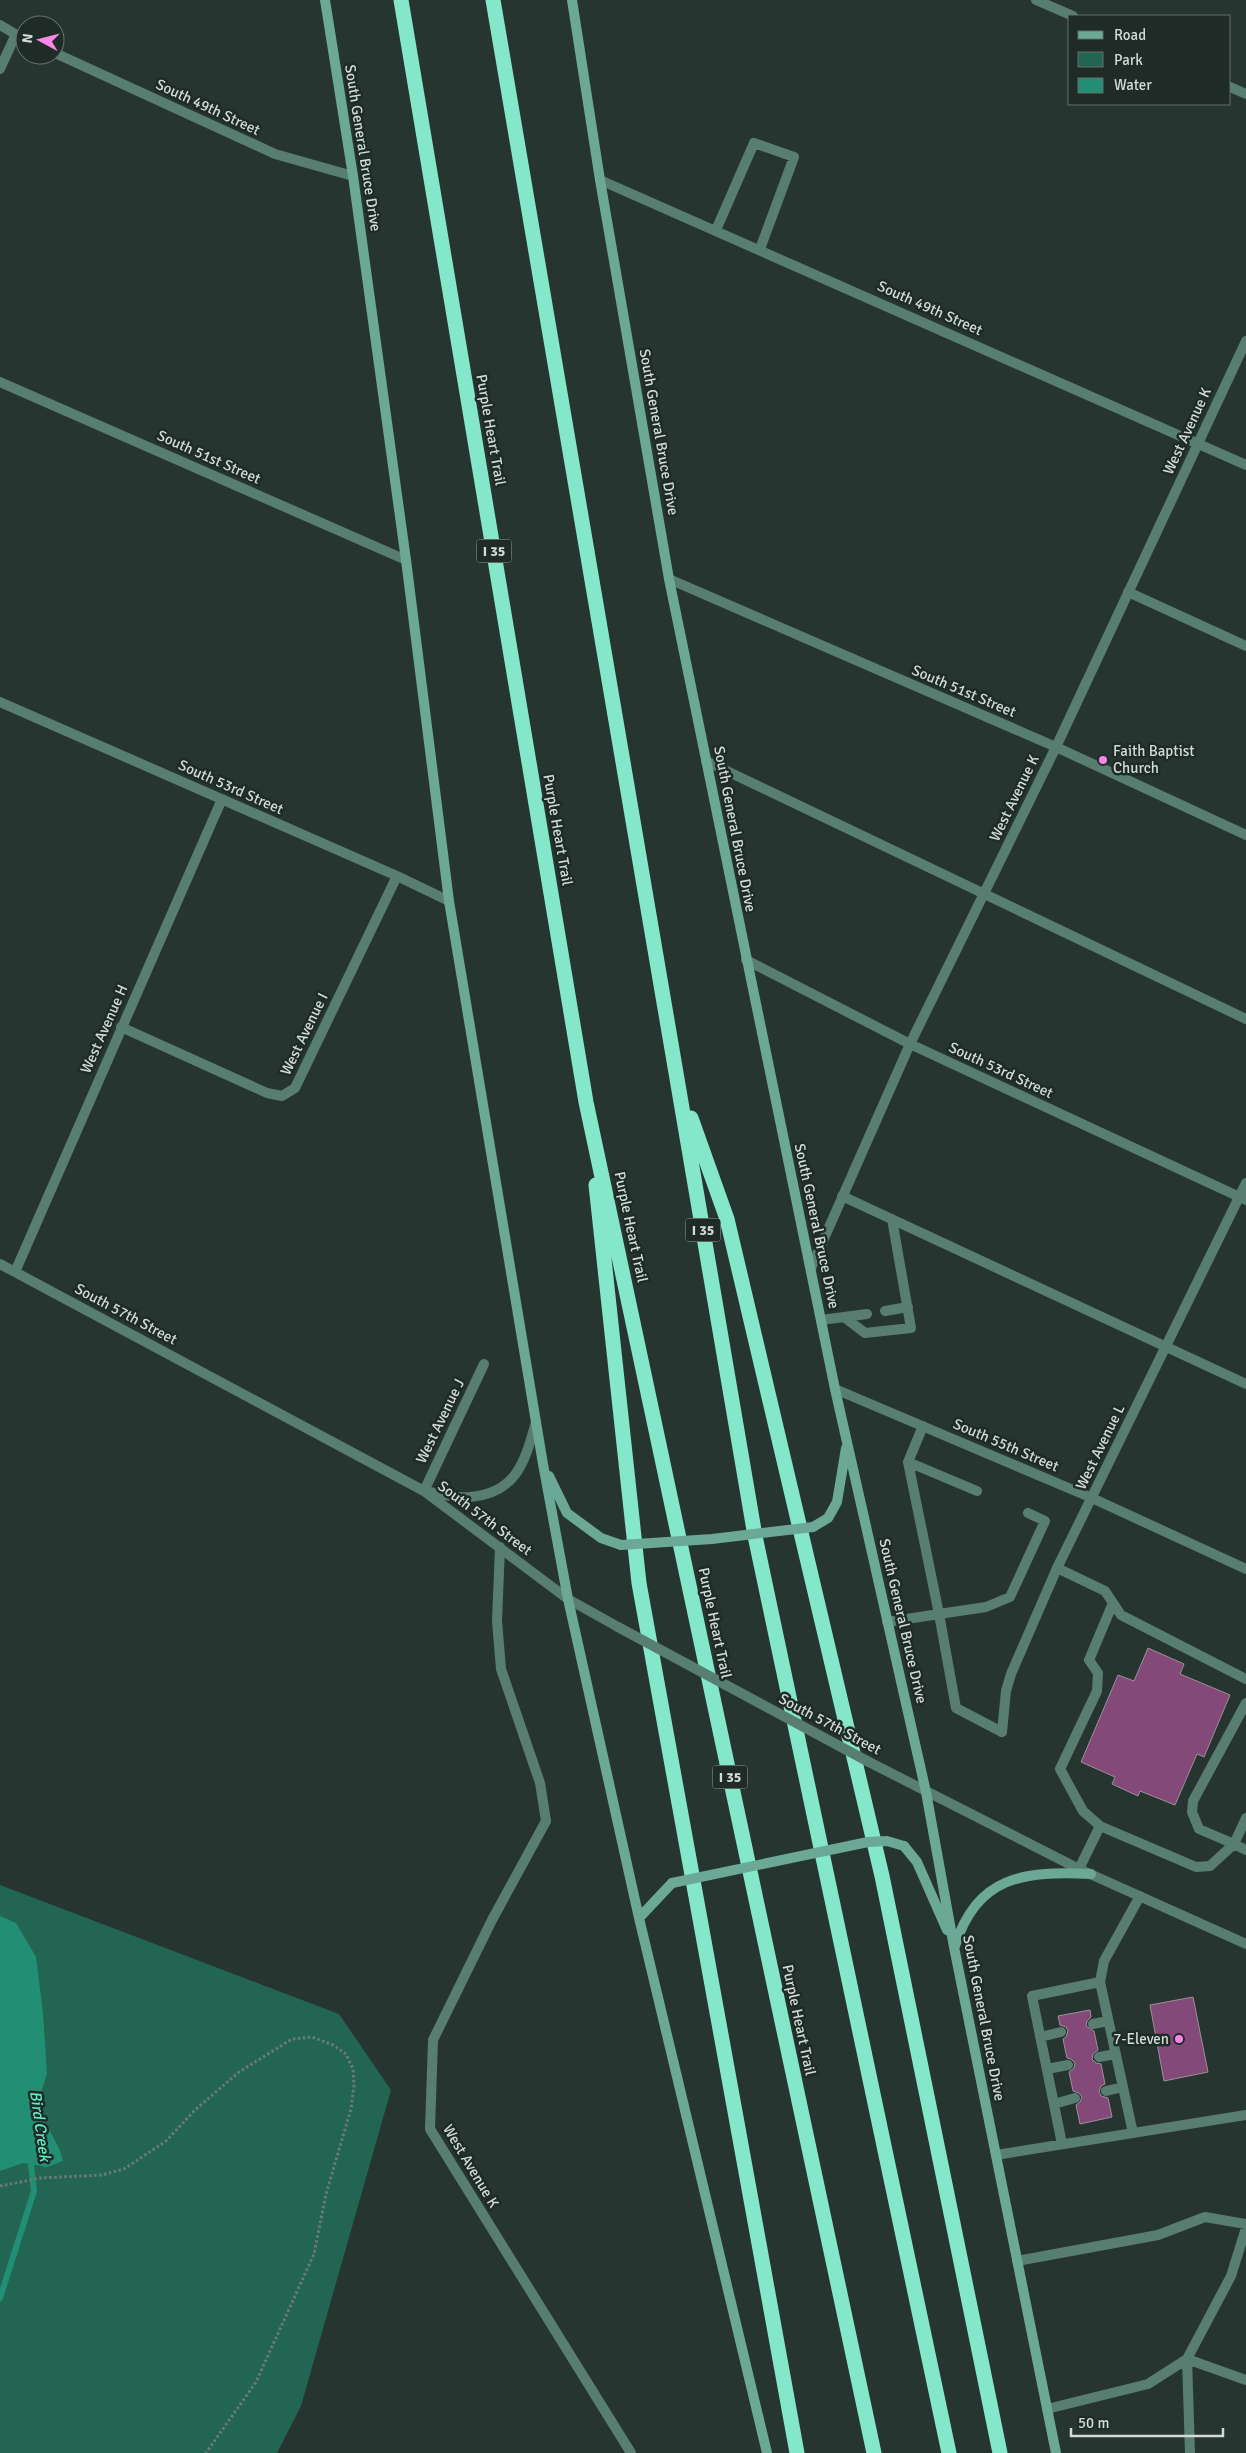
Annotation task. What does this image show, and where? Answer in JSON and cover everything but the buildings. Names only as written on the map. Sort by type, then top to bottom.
[{"type":"highway","name":"Purple Heart Trail","points":[[401,0],[586,1102],[874,2453]]},
{"type":"highway","name":"I 35","points":[[493,0],[755,1536],[949,2453]]},
{"type":"highway","points":[[677,1078],[727,1219],[875,1846],[1000,2453]]},
{"type":"highway","points":[[586,1102],[639,1583],[797,2453]]},
{"type":"main road","name":"South General Bruce Drive","points":[[324,0],[352,176],[406,560],[449,901],[543,1464],[568,1599],[639,1918],[767,2453]]},
{"type":"main road","name":"South General Bruce Drive","points":[[572,0],[600,180],[669,579],[835,1389],[926,1792],[954,1947],[1056,2453]]},
{"type":"main road","points":[[543,1464],[567,1513],[600,1538],[622,1545],[712,1539],[813,1528],[828,1518],[837,1502],[847,1441]]},
{"type":"main road","points":[[639,1918],[672,1883],[868,1842],[887,1841],[904,1846],[917,1862],[954,1947]]},
{"type":"main road","points":[[954,1947],[962,1923],[980,1898],[1001,1884],[1038,1874],[1091,1874]]},
{"type":"street","points":[[1041,1],[1071,15]]},
{"type":"street","points":[[0,25],[15,35]]},
{"type":"street","points":[[0,69],[15,46]]},
{"type":"street","name":"South 49th Street","points":[[65,58],[275,154],[352,176]]},
{"type":"street","points":[[1231,86],[1246,94]]},
{"type":"street","points":[[716,230],[754,143],[794,158],[760,249]]},
{"type":"street","name":"South 49th Street","points":[[600,180],[1246,465]]},
{"type":"street","name":"West Avenue K","points":[[811,1268],[910,1044],[1056,747],[1246,341]]},
{"type":"street","name":"South 51st Street","points":[[0,382],[406,560]]},
{"type":"street","name":"South 51st Street","points":[[669,579],[1056,747],[1246,835]]},
{"type":"street","points":[[1128,592],[1246,646]]},
{"type":"street","name":"South 53rd Street","points":[[0,702],[397,876],[449,901]]},
{"type":"street","points":[[706,761],[1246,1019]]},
{"type":"street","name":"West Avenue H","points":[[15,1272],[222,799]]},
{"type":"street","name":"West Avenue I","points":[[121,1027],[268,1093],[282,1096],[295,1088],[397,876]]},
{"type":"street","name":"South 53rd Street","points":[[746,960],[910,1044],[1243,1199]]},
{"type":"street","name":"West Avenue L","points":[[939,1614],[956,1708],[1002,1732],[1006,1692],[1011,1674],[1057,1568],[1166,1347],[1243,1199],[1246,1183]]},
{"type":"street","points":[[842,1196],[1246,1384]]},
{"type":"street","points":[[844,1317],[865,1334],[911,1328],[892,1219]]},
{"type":"street","name":"South 57th Street","points":[[0,1264],[424,1490],[568,1599],[618,1627],[926,1792],[1079,1869],[1246,1944]]},
{"type":"street","points":[[885,1311],[908,1307]]},
{"type":"street","points":[[821,1320],[867,1314]]},
{"type":"street","name":"West Avenue J","points":[[424,1490],[484,1364]]},
{"type":"street","name":"South 55th Street","points":[[835,1389],[1092,1498],[1246,1569]]},
{"type":"street","name":"South 57th Street","points":[[424,1490],[469,1498],[491,1492],[509,1483],[521,1468],[537,1420]]},
{"type":"street","points":[[923,1426],[908,1462],[939,1614]]},
{"type":"street","points":[[908,1462],[977,1491]]},
{"type":"street","points":[[887,1622],[986,1607],[1010,1597],[1044,1521],[1028,1513]]},
{"type":"street","name":"West Avenue K","points":[[500,1547],[497,1621],[501,1669],[540,1782],[546,1821],[492,1920],[433,2040],[430,2129],[631,2453]]},
{"type":"street","points":[[1057,1568],[1105,1592],[1121,1615],[1246,1679]]},
{"type":"street","points":[[1113,1603],[1089,1660],[1098,1673],[1097,1691],[1060,1769],[1084,1811],[1100,1826],[1196,1867],[1210,1866],[1234,1844],[1246,1818]]},
{"type":"street","points":[[1246,1703],[1193,1801],[1192,1812],[1199,1829],[1246,1850]]},
{"type":"street","points":[[1079,1869],[1100,1826]]},
{"type":"street","points":[[1133,2133],[1100,1982],[1104,1961],[1140,1896]]},
{"type":"street","points":[[1062,2144],[1032,1996],[1100,1982]]},
{"type":"street","points":[[1093,2024],[1108,2021]]},
{"type":"street","points":[[1040,2037],[1061,2032]]},
{"type":"street","points":[[1100,2058],[1116,2054]]},
{"type":"street","points":[[1047,2070],[1068,2065]]},
{"type":"street","points":[[1106,2091],[1123,2087]]},
{"type":"street","points":[[1054,2104],[1075,2098]]},
{"type":"street","points":[[996,2155],[1246,2115]]},
{"type":"street","points":[[1017,2261],[1158,2235],[1205,2217],[1246,2224]]},
{"type":"street","points":[[1047,2409],[1148,2384],[1187,2359],[1231,2276],[1246,2228]]},
{"type":"street","points":[[1187,2359],[1246,2380]]},
{"type":"street","points":[[1187,2359],[1190,2453]]},
{"type":"path","points":[[0,2186],[41,2178],[102,2175],[130,2166],[166,2141],[195,2110],[239,2072],[292,2039],[312,2037],[333,2045],[346,2054],[353,2069],[354,2085],[351,2109],[326,2194],[314,2254],[256,2382],[206,2453]]},
{"type":"green space","points":[[0,1885],[339,2014],[391,2090],[301,2406],[277,2453],[0,2453]]},
{"type":"water","points":[[0,1916],[16,1923],[36,1957],[43,2013],[47,2074],[40,2095],[44,2120],[59,2148],[63,2161],[47,2167],[23,2163],[0,2171]]},
{"type":"waterway","name":"Bird Creek","points":[[0,2298],[34,2191],[30,2156]]},
{"type":"place","name":"Faith Baptist Church","points":[[1103,760]]},
{"type":"place","name":"7-Eleven","points":[[1179,2039]]}]
